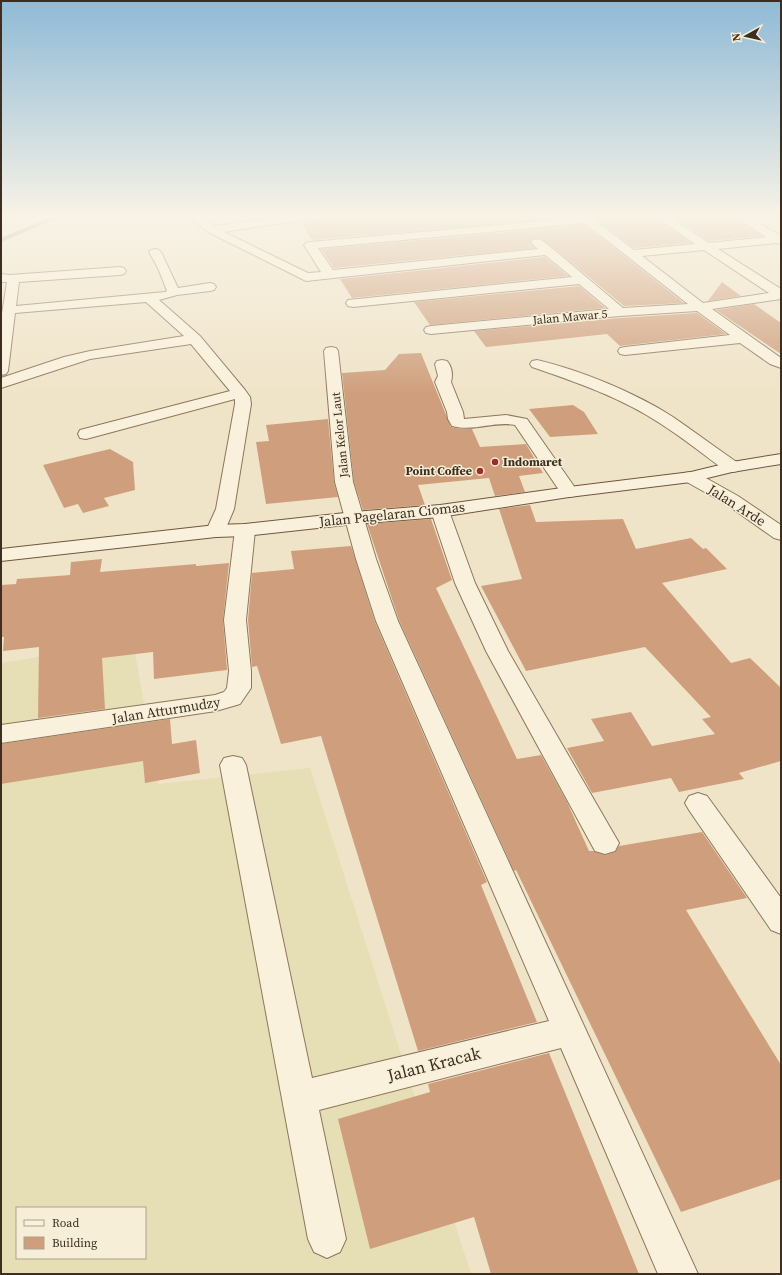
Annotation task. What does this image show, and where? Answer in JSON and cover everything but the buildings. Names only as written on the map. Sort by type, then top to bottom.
[{"type":"street","points":[[6,278],[63,274]]},
{"type":"street","points":[[167,274],[174,292]]},
{"type":"street","points":[[303,274],[306,276],[323,274]]},
{"type":"street","points":[[577,274],[620,312]]},
{"type":"street","points":[[658,274],[781,364]]},
{"type":"street","points":[[748,274],[781,296]]},
{"type":"street","points":[[1,371],[13,281],[6,278]]},
{"type":"street","points":[[353,303],[583,280]]},
{"type":"street","points":[[10,310],[149,298],[168,295],[174,292],[210,287]]},
{"type":"street","name":"Jalan Mawar 5","points":[[431,330],[700,306],[781,296]]},
{"type":"street","points":[[149,298],[195,339],[240,393],[243,404],[224,510],[216,531]]},
{"type":"street","points":[[625,351],[745,338]]},
{"type":"street","points":[[1,383],[69,360],[90,355],[195,339]]},
{"type":"street","name":"Jalan Kelor Laut","points":[[331,351],[344,482],[387,621],[678,1274]]},
{"type":"street","points":[[442,364],[445,376],[443,382],[458,423],[464,424],[511,419],[521,422],[569,492]]},
{"type":"street","points":[[537,364],[580,378],[637,404],[666,420],[732,467]]},
{"type":"street","points":[[86,434],[240,393]]},
{"type":"street","name":"Jalan Pagelaran Ciomas","points":[[1,555],[216,531],[245,530],[354,518],[440,511],[569,492],[691,477],[732,467],[781,459]]},
{"type":"street","name":"Jalan Arde","points":[[691,477],[732,500],[781,534]]},
{"type":"street","points":[[440,511],[465,583],[497,651],[605,843]]},
{"type":"street","name":"Jalan Atturmudzy","points":[[1,734],[216,703],[232,698],[239,688],[240,672],[235,620],[245,530]]},
{"type":"street","points":[[233,765],[327,1239]]},
{"type":"street","points":[[698,803],[781,921]]},
{"type":"street","name":"Jalan Kracak","points":[[298,1098],[569,1031]]},
{"type":"shaded area","points":[[133,641],[158,784],[310,768],[471,1274],[1,1274],[1,663]]},
{"type":"place","name":"Indomaret","points":[[495,462]]},
{"type":"place","name":"Point Coffee","points":[[480,471]]}]
